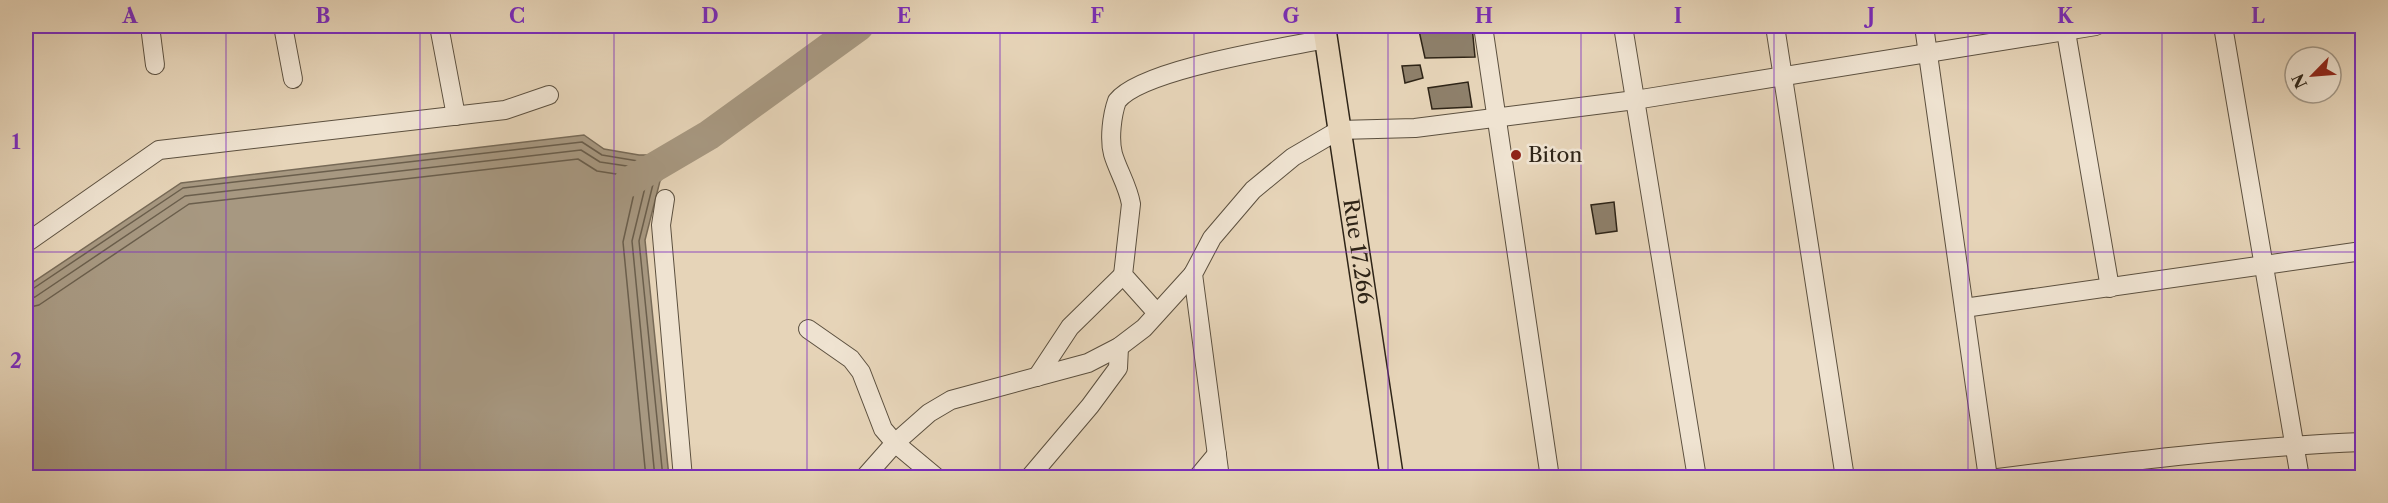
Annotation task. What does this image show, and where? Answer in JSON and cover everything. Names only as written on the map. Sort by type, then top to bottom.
[{"type":"main road","name":"Rue 17.266","points":[[1325,32],[1392,477]]},
{"type":"street","points":[[150,26],[155,65]]},
{"type":"street","points":[[283,26],[293,79]]},
{"type":"street","points":[[440,26],[456,116]]},
{"type":"street","points":[[1483,26],[1550,477]]},
{"type":"street","points":[[1623,26],[1697,477]]},
{"type":"street","points":[[1775,26],[1845,477]]},
{"type":"street","points":[[1924,26],[1988,477]]},
{"type":"street","points":[[864,477],[895,443],[929,413],[951,400],[1088,363],[1119,347],[1144,328],[1193,274],[1212,238],[1253,190],[1286,162],[1339,130],[1415,129],[1635,100],[2065,28],[2096,26]]},
{"type":"street","points":[[2223,26],[2300,477]]},
{"type":"street","points":[[2065,28],[2110,288]]},
{"type":"street","points":[[1037,377],[1070,327],[1123,275],[1131,204],[1127,186],[1112,152],[1114,108],[1121,95],[1171,72],[1325,32]]},
{"type":"street","points":[[26,243],[159,150],[505,110],[549,95]]},
{"type":"street","points":[[665,199],[661,225],[683,477]]},
{"type":"street","points":[[1964,308],[2362,251]]},
{"type":"street","points":[[1193,274],[1220,477]]},
{"type":"street","points":[[1123,275],[1157,313]]},
{"type":"street","points":[[808,329],[851,359],[861,372],[883,429],[895,443],[937,477]]},
{"type":"street","points":[[1029,477],[1118,368],[1119,347]]},
{"type":"street","points":[[1998,477],[2138,469],[2295,445],[2362,442]]},
{"type":"street","points":[[1197,477],[1217,454]]},
{"type":"water","points":[[584,135],[604,149],[639,155],[660,155],[669,170],[660,181],[645,240],[669,477],[26,478],[26,287],[181,183]]},
{"type":"building","points":[[1364,26],[1390,26],[1391,29],[1365,30]]},
{"type":"building","points":[[1418,26],[1472,26],[1475,57],[1425,58]]},
{"type":"building","points":[[1420,65],[1423,78],[1405,83],[1402,66]]},
{"type":"building","points":[[1468,82],[1472,107],[1432,109],[1428,88]]},
{"type":"building","points":[[1614,202],[1617,231],[1596,234],[1591,205]]},
{"type":"waterway","points":[[629,182],[709,135],[859,26]]},
{"type":"place","name":"Biton","points":[[1516,155]]}]
